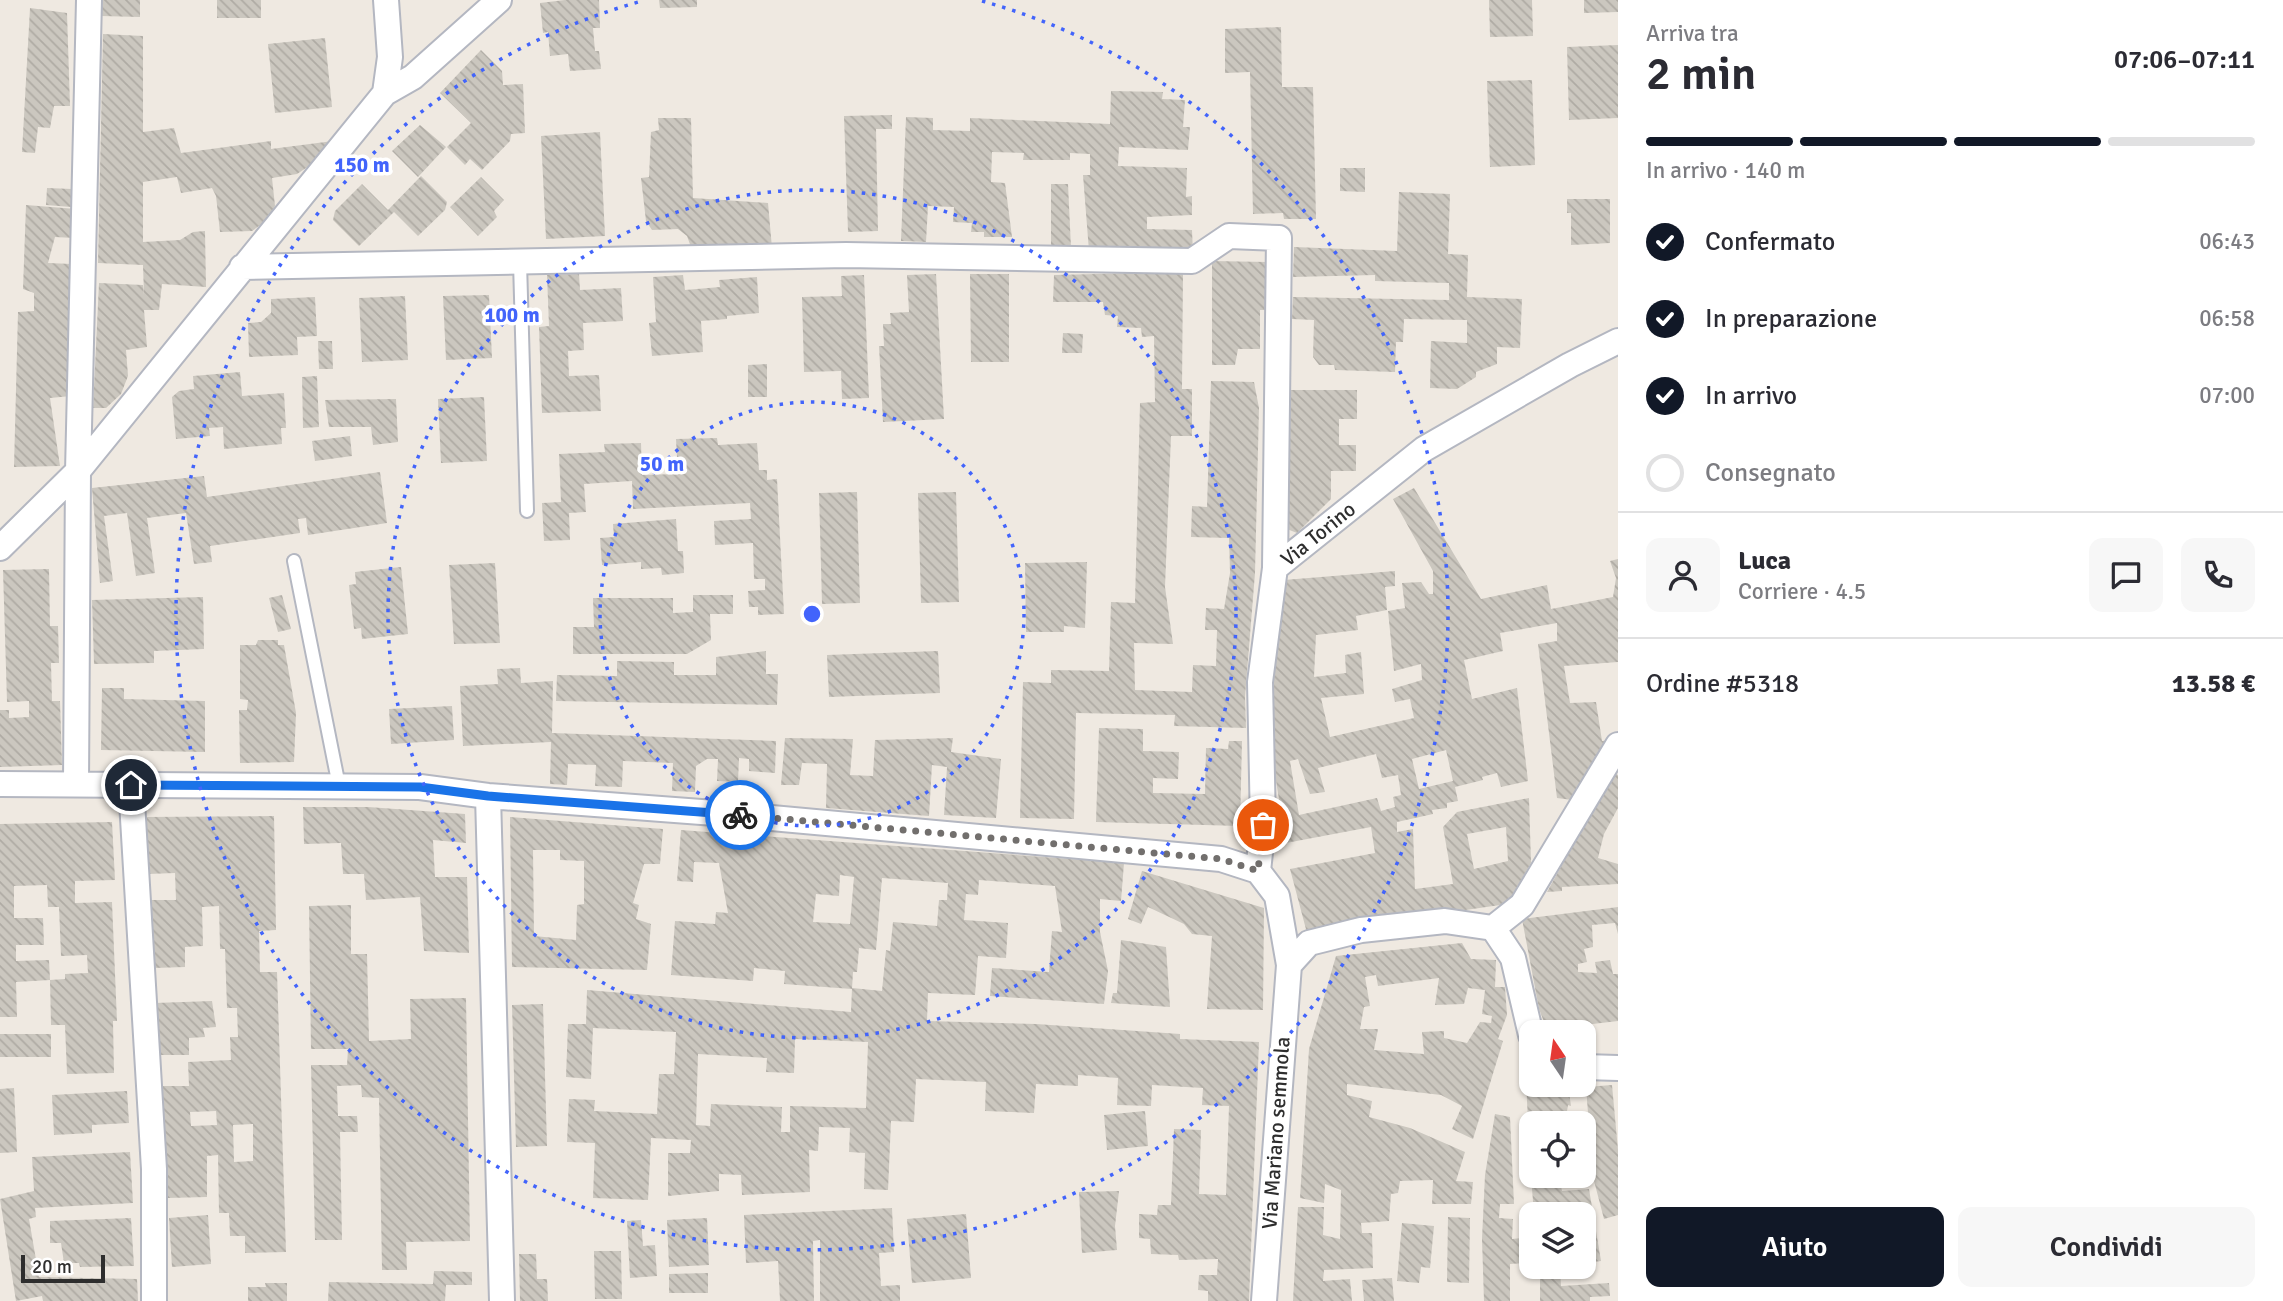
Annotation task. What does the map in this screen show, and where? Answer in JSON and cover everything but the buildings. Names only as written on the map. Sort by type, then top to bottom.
[{"type":"street","points":[[76,784],[78,471],[89,0]]},
{"type":"street","points":[[385,93],[390,57],[386,0]]},
{"type":"street","points":[[0,548],[78,471],[385,93],[413,77],[499,0]]},
{"type":"street","points":[[242,267],[846,255],[1192,261],[1229,236],[1279,238],[1275,568]]},
{"type":"street","name":"Via Torino","points":[[1258,871],[1263,825],[1260,682],[1275,568],[1424,449],[1570,365],[1618,341]]},
{"type":"street","points":[[1289,965],[1310,943],[1361,930],[1446,921],[1493,928],[1522,905],[1618,745]]},
{"type":"street","points":[[0,784],[420,787],[488,796],[728,814],[1221,859],[1258,871]]},
{"type":"street","points":[[131,785],[154,1169],[154,1301]]},
{"type":"street","points":[[488,796],[502,1301]]},
{"type":"street","name":"Via Mariano semmola","points":[[1258,871],[1277,896],[1289,965],[1264,1301]]},
{"type":"street","points":[[1493,928],[1513,958],[1527,1020]]},
{"type":"street","points":[[1596,1067],[1618,1068]]},
{"type":"lane","points":[[520,262],[527,511]]},
{"type":"lane","points":[[294,561],[339,786]]},
{"type":"way so far","points":[[740,815],[1221,859],[1258,871],[1263,825]]},
{"type":"route","points":[[131,785],[420,787],[488,796],[740,815]]}]
